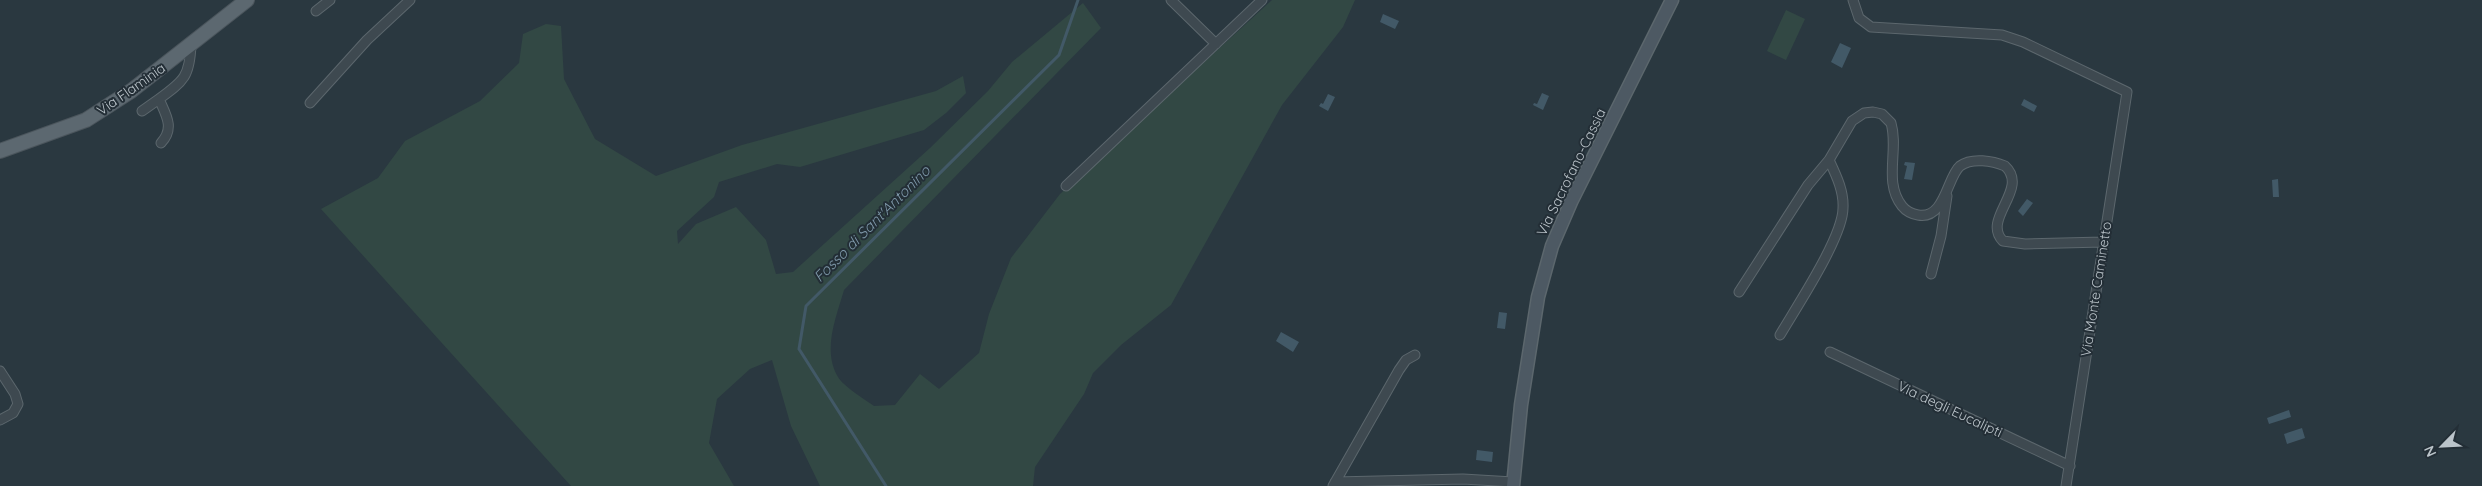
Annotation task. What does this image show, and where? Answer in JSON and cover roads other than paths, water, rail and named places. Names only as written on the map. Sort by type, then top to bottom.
[{"type":"main road","name":"Via Flaminia","points":[[0,151],[86,120],[131,91],[247,0]]},
{"type":"street","points":[[316,11],[330,0]]},
{"type":"street","points":[[310,103],[367,40],[410,0]]},
{"type":"street","points":[[1171,0],[1216,44]]},
{"type":"street","points":[[1066,186],[1262,0]]},
{"type":"street","name":"Via Sacrofano-Cassia","points":[[1513,484],[1521,405],[1538,297],[1552,246],[1571,202],[1672,0]]},
{"type":"street","name":"Via Monte Caminetto","points":[[1853,0],[1859,18],[1872,27],[2002,35],[2023,42],[2127,92],[2066,486]]},
{"type":"street","points":[[142,111],[181,83],[186,77],[190,63],[191,44]]},
{"type":"street","points":[[159,100],[170,125],[168,134],[161,143]]},
{"type":"street","points":[[1739,292],[1808,185],[1829,160],[1852,121],[1864,113],[1878,113],[1886,117],[1892,128],[1892,178],[1897,196],[1904,208],[1914,214],[1925,215],[1933,210],[1947,193]]},
{"type":"street","points":[[1780,335],[1832,243],[1842,218],[1842,196],[1829,160]]},
{"type":"street","points":[[1931,274],[1941,236],[1947,193],[1955,172],[1961,165],[1972,161],[1996,163],[2008,169],[2012,189],[1998,223],[1998,235],[2003,241],[2025,244],[2103,242]]},
{"type":"street","name":"Via degli Eucalipti","points":[[1830,352],[2070,466]]},
{"type":"street","points":[[1334,484],[1399,370],[1406,360],[1416,355]]},
{"type":"street","points":[[0,371],[15,394],[18,404],[14,413],[0,420]]},
{"type":"street","points":[[1334,484],[1463,479],[1513,484]]},
{"type":"water","points":[[1383,14],[1399,21],[1395,29],[1380,22]]},
{"type":"water","points":[[1840,43],[1851,48],[1842,68],[1831,62]]},
{"type":"water","points":[[1542,93],[1549,96],[1543,110],[1533,105],[1534,103],[1537,104]]},
{"type":"water","points":[[1328,94],[1335,97],[1328,111],[1319,106],[1321,103],[1323,104]]},
{"type":"water","points":[[2024,99],[2037,106],[2034,112],[2021,105]]},
{"type":"water","points":[[1905,162],[1915,163],[1912,180],[1904,179],[1907,166],[1904,165]]},
{"type":"water","points":[[2278,179],[2279,197],[2273,197],[2272,180]]},
{"type":"water","points":[[2027,199],[2033,203],[2023,216],[2018,211]]},
{"type":"water","points":[[1499,312],[1507,313],[1505,329],[1497,328]]},
{"type":"water","points":[[1281,332],[1299,342],[1293,352],[1276,341]]},
{"type":"water","points":[[2289,410],[2291,417],[2269,424],[2267,418]]},
{"type":"water","points":[[2302,428],[2305,438],[2287,444],[2284,434]]},
{"type":"water","points":[[1477,450],[1493,452],[1492,462],[1476,460]]},
{"type":"waterway","name":"Fosso di Sant'Antonino","points":[[886,486],[799,349],[806,306],[1059,55],[1078,0]]}]
